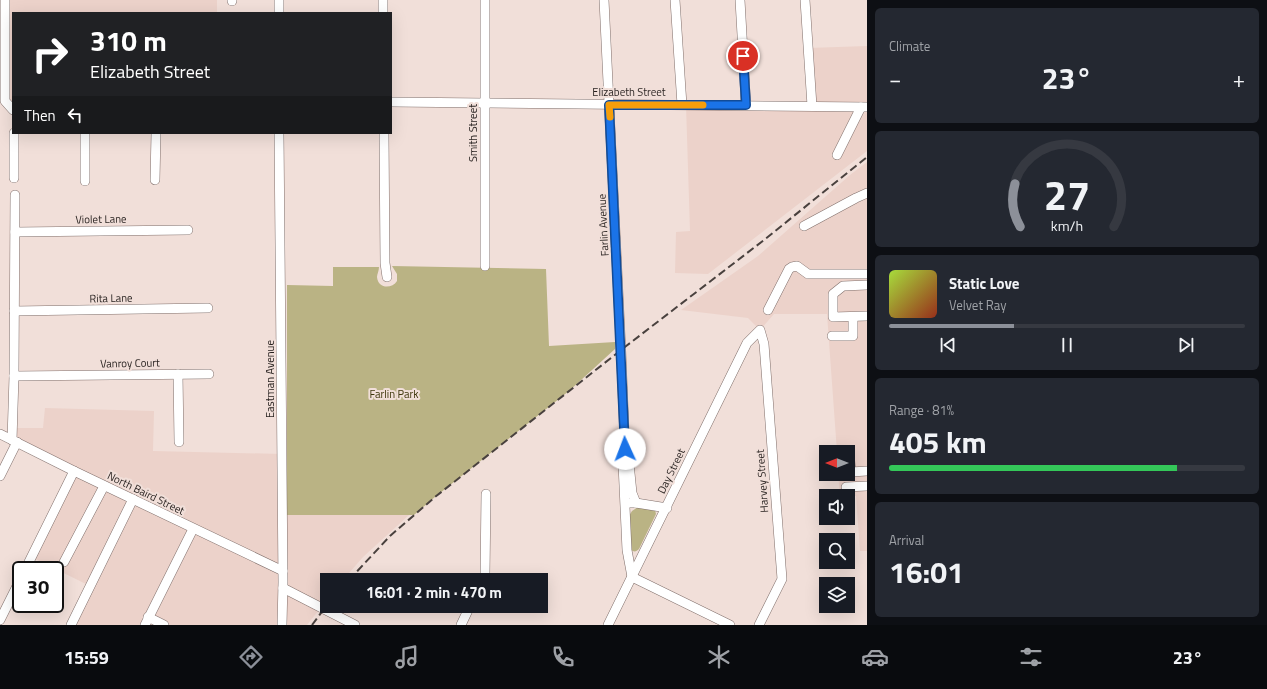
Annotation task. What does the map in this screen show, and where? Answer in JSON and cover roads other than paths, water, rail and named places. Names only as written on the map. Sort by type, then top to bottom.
[{"type":"street","points":[[4,0],[6,13],[6,101]]},
{"type":"street","points":[[279,0],[279,12]]},
{"type":"street","points":[[383,0],[383,12]]},
{"type":"street","name":"Smith Street","points":[[485,0],[485,266]]},
{"type":"street","name":"Farlin Avenue","points":[[604,0],[625,449],[623,464],[627,550],[632,577]]},
{"type":"street","points":[[675,0],[682,105]]},
{"type":"street","points":[[740,0],[746,105]]},
{"type":"street","points":[[805,0],[812,106]]},
{"type":"street","name":"Elizabeth Street","points":[[392,102],[864,107]]},
{"type":"street","points":[[837,155],[864,107]]},
{"type":"street","points":[[14,134],[14,178]]},
{"type":"street","points":[[85,134],[85,181]]},
{"type":"street","points":[[155,180],[156,134]]},
{"type":"street","name":"Eastman Avenue","points":[[279,134],[283,571],[282,625]]},
{"type":"street","points":[[384,134],[385,263],[387,277]]},
{"type":"street","points":[[804,226],[867,193]]},
{"type":"street","points":[[0,476],[14,441],[15,195]]},
{"type":"street","name":"Violet Lane","points":[[15,232],[188,230]]},
{"type":"street","points":[[768,310],[789,269],[792,267],[800,267],[808,274],[867,274]]},
{"type":"street","points":[[867,285],[843,286],[833,294],[833,317],[867,316]]},
{"type":"street","name":"Rita Lane","points":[[14,312],[208,308]]},
{"type":"street","points":[[832,336],[853,336],[853,317]]},
{"type":"street","name":"Day Street","points":[[608,625],[747,343],[760,330]]},
{"type":"street","name":"Harvey Street","points":[[759,625],[782,579],[764,344],[760,330]]},
{"type":"street","points":[[178,374],[179,442]]},
{"type":"street","name":"Vanroy Court","points":[[14,376],[210,374]]},
{"type":"street","name":"North Baird Street","points":[[0,434],[104,486],[283,571]]},
{"type":"street","name":"Farlin Avenue","points":[[625,449],[630,463],[632,493],[636,503]]},
{"type":"street","points":[[29,561],[74,471]]},
{"type":"street","points":[[855,472],[867,471]]},
{"type":"street","points":[[64,562],[104,486]]},
{"type":"street","points":[[846,487],[867,486]]},
{"type":"street","points":[[486,494],[486,573]]},
{"type":"street","points":[[71,625],[133,499]]},
{"type":"street","points":[[625,503],[636,503],[666,508]]},
{"type":"street","points":[[164,625],[146,621],[193,529]]},
{"type":"street","points":[[632,577],[730,625]]},
{"type":"street","points":[[283,588],[355,625]]},
{"type":"street","points":[[0,620],[12,596]]},
{"type":"street","points":[[461,625],[467,613]]},
{"type":"railway","points":[[356,573],[390,536],[435,497],[621,350],[764,240],[867,157]]},
{"type":"railway","points":[[312,625],[321,613]]},
{"type":"park label","name":"Farlin Park","points":[[394,394]]}]
